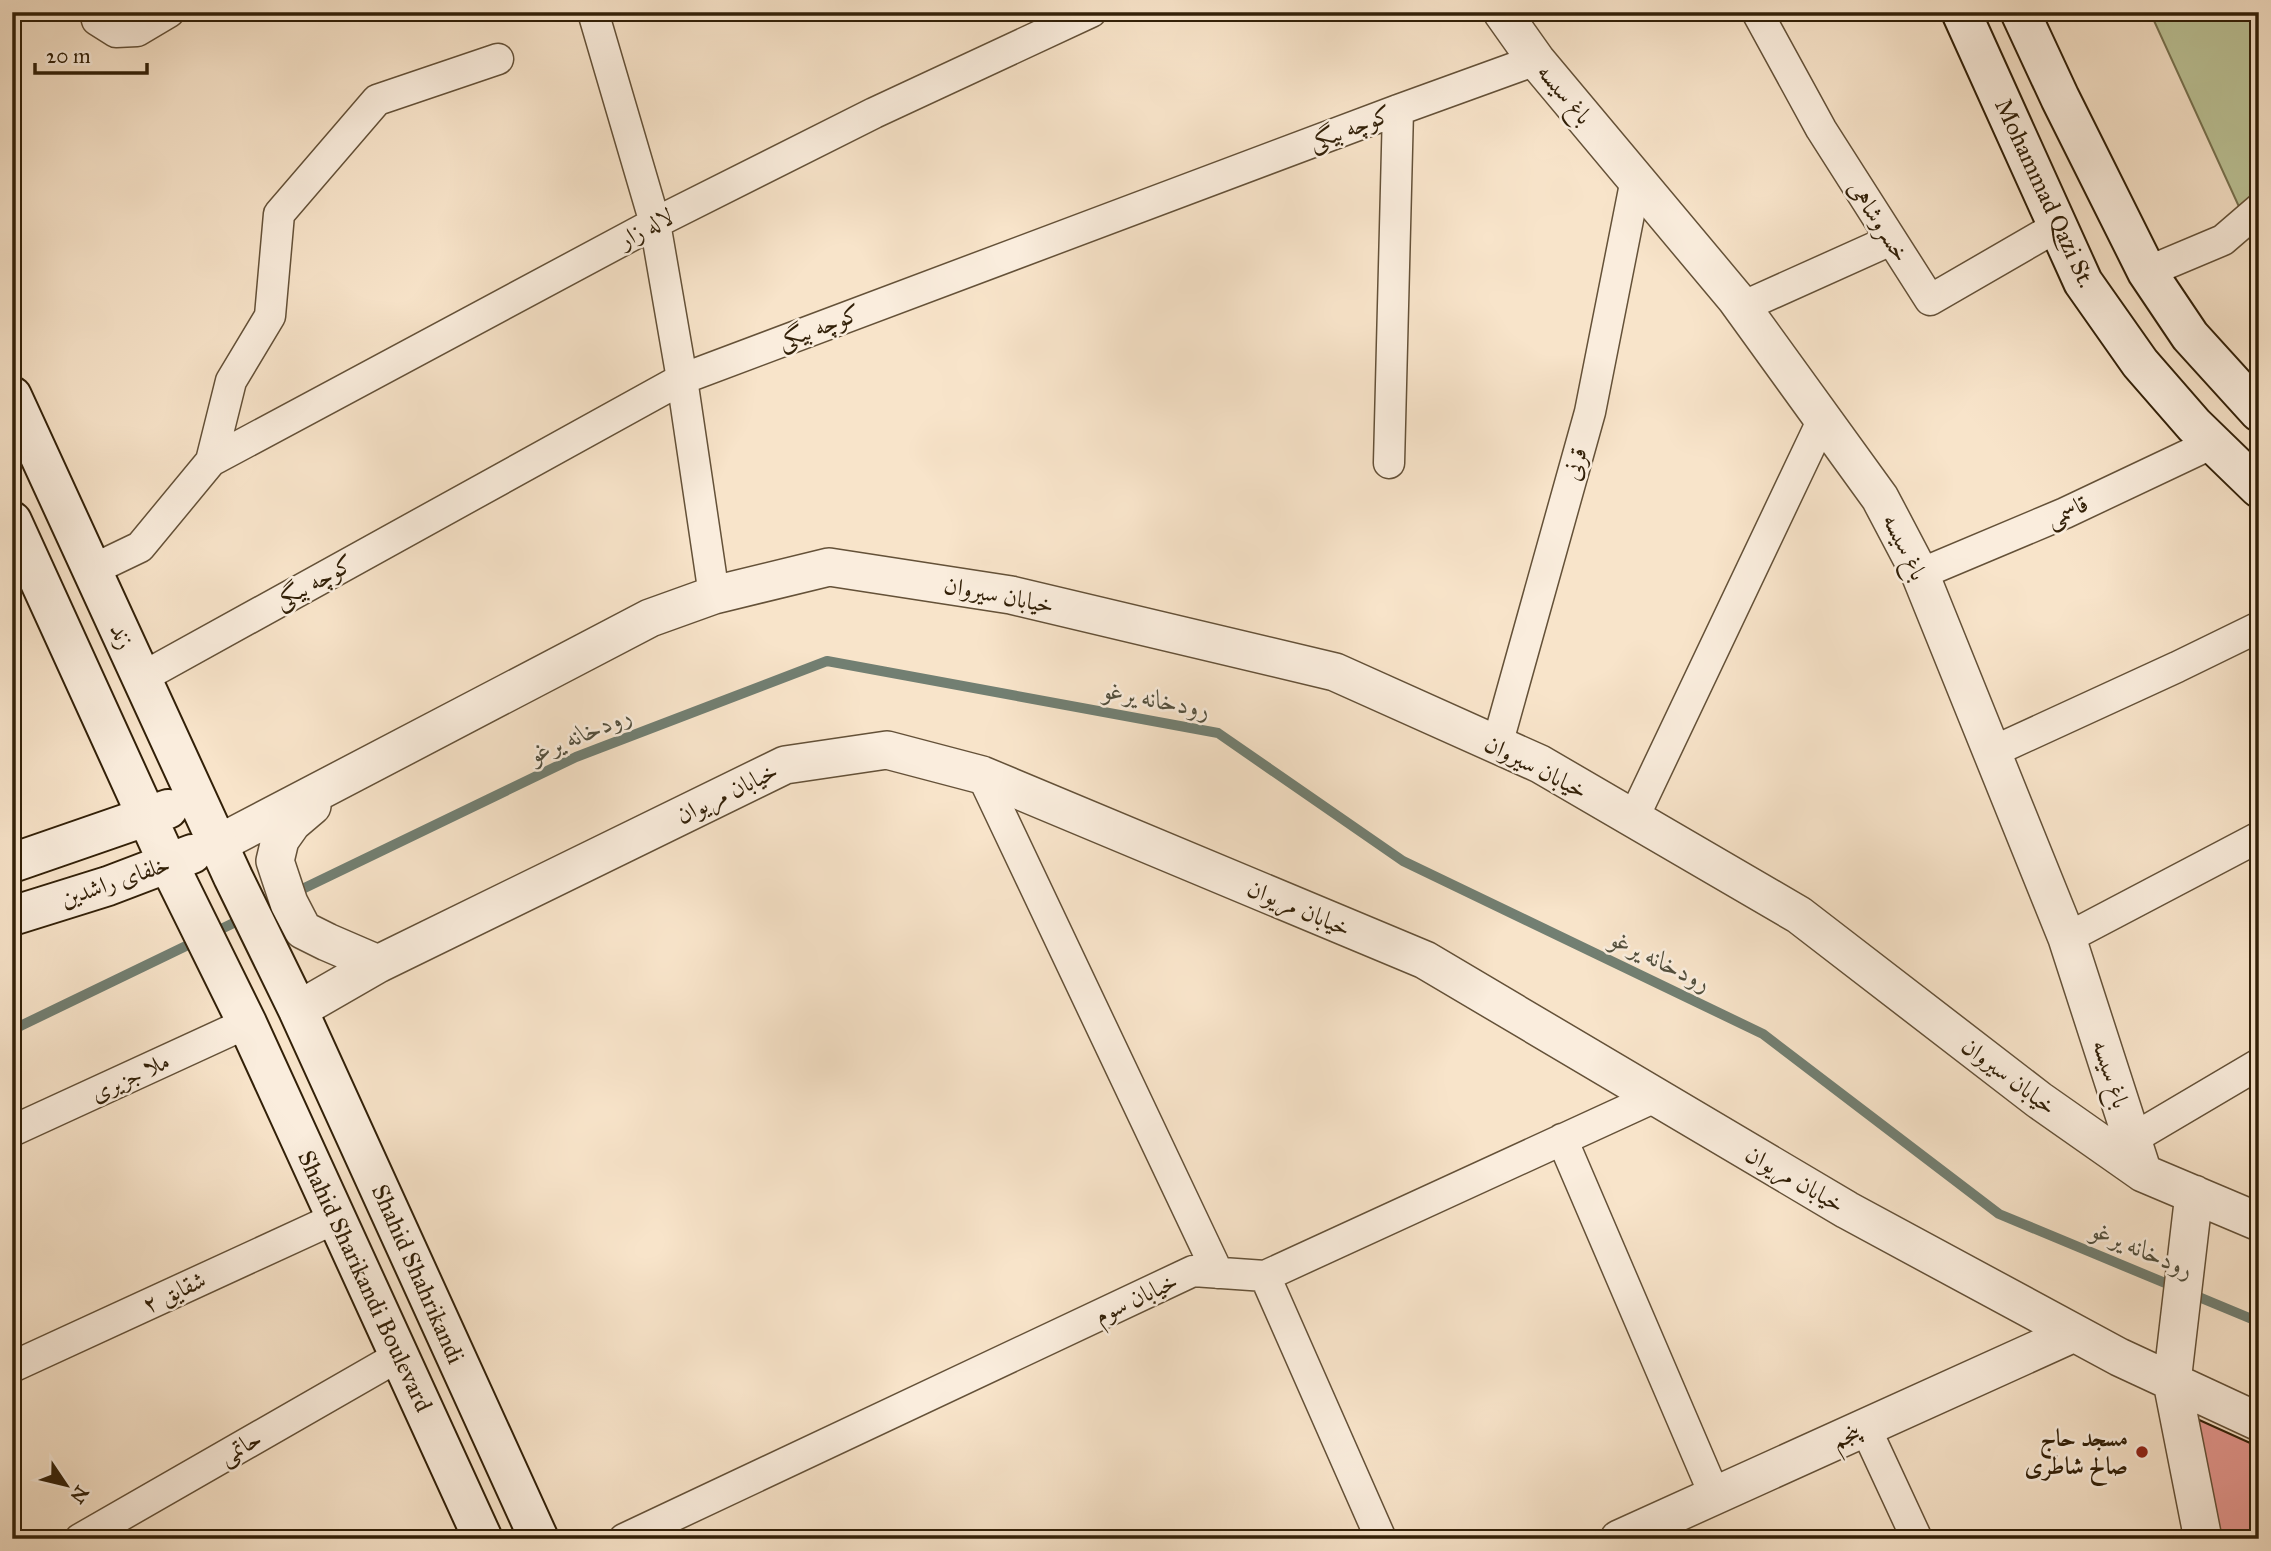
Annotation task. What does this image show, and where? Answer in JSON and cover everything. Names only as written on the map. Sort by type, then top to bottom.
[{"type":"main road","name":"Mohammad Qazi St.","points":[[1961,12],[2083,282],[2140,363],[2194,425],[2259,488]]},
{"type":"main road","points":[[2020,12],[2147,272],[2190,336],[2259,412]]},
{"type":"main road","name":"زند","points":[[12,396],[225,861]]},
{"type":"main road","points":[[12,521],[146,815]]},
{"type":"main road","points":[[12,863],[146,815],[197,800]]},
{"type":"main road","name":"Shahid Sharikandi Boulevard","points":[[146,815],[247,1023],[483,1539]]},
{"type":"main road","name":"خلفای راشدین","points":[[12,916],[108,886],[168,863],[225,861]]},
{"type":"main road","name":"Shahid Shahrikandi","points":[[225,861],[298,1010],[539,1539]]},
{"type":"street","points":[[95,12],[97,20],[116,32],[137,31],[169,12]]},
{"type":"street","points":[[593,12],[654,223],[682,379],[714,595]]},
{"type":"street","name":"لاله زار","points":[[211,461],[654,223],[874,113],[1091,12]]},
{"type":"street","name":"باغ سیسه","points":[[1502,12],[1536,60],[1742,307],[1880,498],[1920,574],[2067,938],[2137,1156]]},
{"type":"street","name":"خسروشاهی","points":[[1758,12],[1821,130],[1930,300],[2058,226]]},
{"type":"street","points":[[92,570],[140,547],[211,461],[231,381],[270,316],[279,214],[377,100],[498,59]]},
{"type":"street","name":"کوچه بیگی","points":[[141,678],[682,379],[1536,60]]},
{"type":"street","points":[[1389,463],[1398,110]]},
{"type":"street","name":"قرنی","points":[[1497,745],[1590,412],[1636,179]]},
{"type":"street","points":[[2147,272],[2223,240],[2259,209]]},
{"type":"street","points":[[1742,307],[1891,240]]},
{"type":"street","points":[[1633,819],[1823,419]]},
{"type":"street","name":"قاسمی","points":[[1920,574],[2065,513],[2213,443]]},
{"type":"street","name":"خیابان سیروان","points":[[346,778],[650,618],[714,595],[829,567],[1012,595],[1335,673],[1540,764],[1799,915],[2039,1100],[2137,1156],[2194,1195],[2259,1222]]},
{"type":"street","points":[[1992,752],[2259,627]]},
{"type":"street","name":"خیابان مریوان","points":[[298,1010],[378,964],[785,765],[887,750],[982,775],[1425,960],[1847,1210],[2074,1333],[2259,1422]]},
{"type":"street","points":[[982,775],[1219,1273]]},
{"type":"street","points":[[225,861],[346,778]]},
{"type":"street","points":[[346,778],[292,822],[280,840],[275,861],[289,903],[303,930],[378,964]]},
{"type":"street","points":[[2067,938],[2259,837]]},
{"type":"street","name":"ملا جزیری","points":[[12,1131],[247,1023]]},
{"type":"street","points":[[2137,1156],[2259,1064]]},
{"type":"street","name":"خیابان سوم","points":[[624,1539],[1193,1271],[1265,1276],[1655,1097]]},
{"type":"street","points":[[1562,1139],[1714,1496]]},
{"type":"street","points":[[2194,1195],[2172,1382],[2203,1539]]},
{"type":"street","name":"شقایق ۲","points":[[12,1367],[336,1218]]},
{"type":"street","points":[[1265,1276],[1381,1539]]},
{"type":"street","name":"پنجم","points":[[1629,1537],[2074,1333]]},
{"type":"street","name":"حاتمی","points":[[80,1539],[399,1356]]},
{"type":"street","points":[[1866,1427],[1917,1539]]},
{"type":"green space","points":[[2150,12],[2259,12],[2259,209],[2246,222]]},
{"type":"building","points":[[2186,1414],[2259,1447],[2259,1539],[2210,1539]]},
{"type":"waterway","name":"رودخانه یرغو","points":[[292,894],[576,757],[827,661],[1218,733],[1403,861],[1763,1034],[1999,1214],[2259,1322]]},
{"type":"waterway","name":"رودخانه یرغو","points":[[12,1030],[246,917]]},
{"type":"place","name":"مسجد حاج صالح شاطری","points":[[2142,1452]]}]
